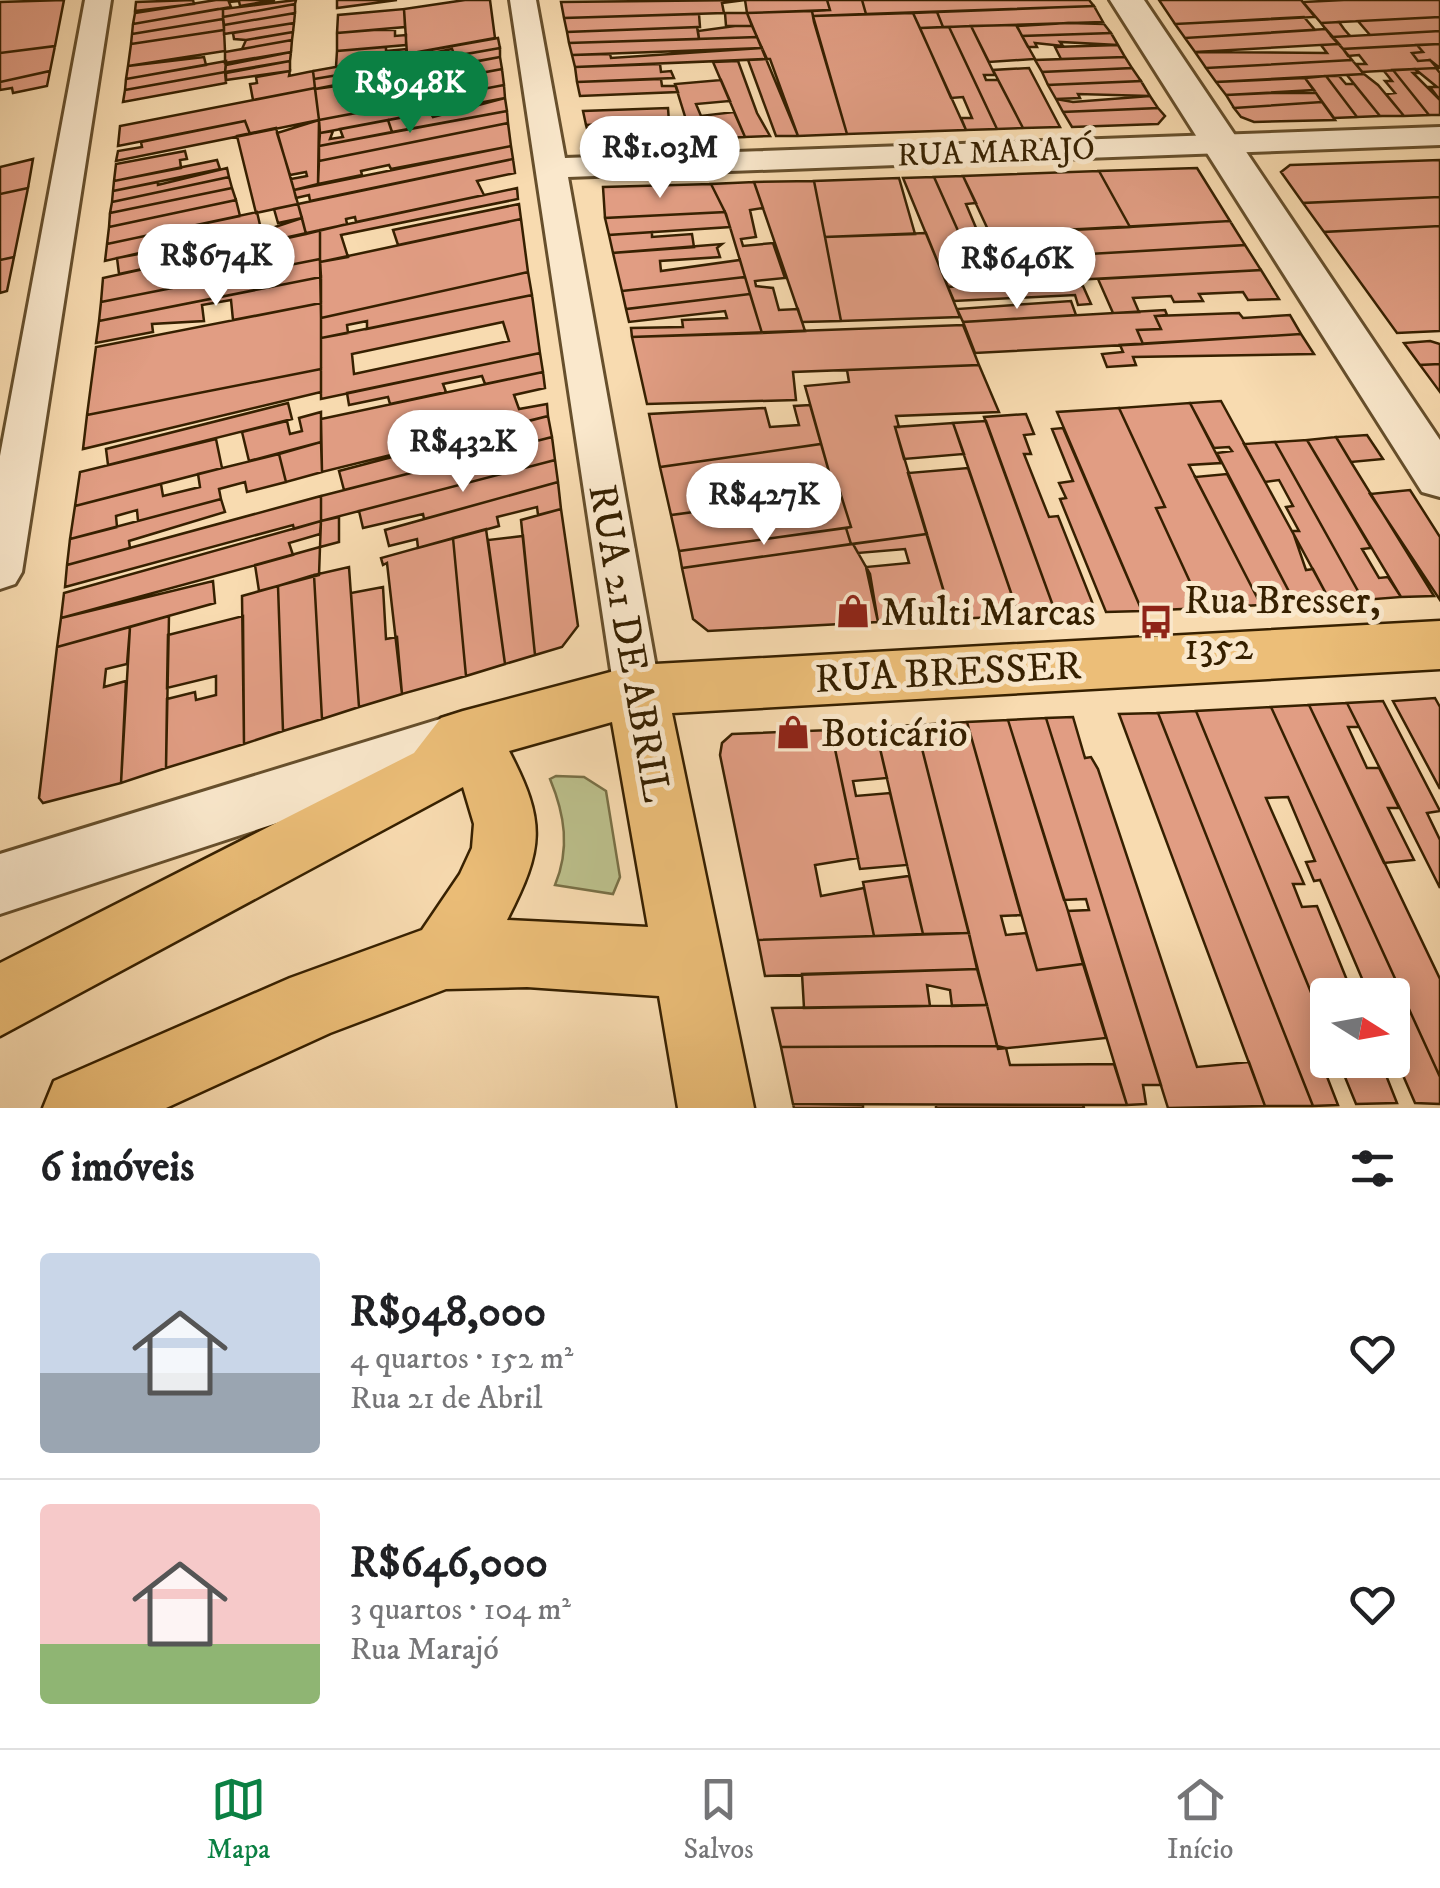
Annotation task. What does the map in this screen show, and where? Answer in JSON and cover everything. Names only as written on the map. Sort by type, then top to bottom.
[{"type":"main road","name":"RUA BRESSER","points":[[463,737],[637,690],[1440,645]]},
{"type":"main road","name":"RUA 21 DE ABRIL","points":[[637,690],[716,1108]]},
{"type":"main road","points":[[0,1002],[436,774],[463,737],[500,789],[508,828],[492,885],[446,955]]},
{"type":"main road","points":[[80,1108],[315,1003],[446,955],[527,953],[688,964]]},
{"type":"street","points":[[0,572],[98,0]]},
{"type":"street","name":"RUA 21 DE ABRIL","points":[[523,0],[637,690]]},
{"type":"street","points":[[1127,0],[1440,478]]},
{"type":"street","name":"RUA MARAJÓ","points":[[552,168],[1440,136]]},
{"type":"street","name":"RUA BRESSER","points":[[0,884],[463,737]]},
{"type":"green space","points":[[584,777],[606,791],[620,877],[613,894],[555,885],[564,845],[562,819],[550,779]]},
{"type":"building","points":[[64,0],[55,46],[0,53],[0,2]]},
{"type":"building","points":[[193,0],[194,4],[135,11],[136,2]]},
{"type":"building","points":[[216,0],[275,0],[240,6],[239,1],[229,2],[231,7],[133,24],[135,13]]},
{"type":"building","points":[[296,0],[295,4],[223,17],[223,9]]},
{"type":"building","points":[[337,0],[397,0],[337,8]]},
{"type":"building","points":[[490,0],[495,38],[407,54],[404,9]]},
{"type":"building","points":[[745,0],[827,0],[830,10],[747,13]]},
{"type":"building","points":[[745,0],[722,3],[724,13],[564,18],[561,2]]},
{"type":"building","points":[[827,0],[862,0],[866,14],[813,16],[812,11],[830,10]]},
{"type":"building","points":[[862,0],[1089,0],[1094,6],[866,14]]},
{"type":"building","points":[[1159,0],[1301,0],[1315,17],[1175,24]]},
{"type":"building","points":[[1440,0],[1440,17],[1321,23],[1303,2]]},
{"type":"building","points":[[295,4],[295,13],[224,25],[223,17]]},
{"type":"building","points":[[1094,6],[1103,22],[943,27],[937,12]]},
{"type":"building","points":[[223,9],[223,19],[132,34],[133,24]]},
{"type":"building","points":[[404,9],[405,27],[337,33],[338,15]]},
{"type":"building","points":[[812,11],[847,134],[798,136],[747,13]]},
{"type":"building","points":[[937,12],[943,27],[920,28],[913,13]]},
{"type":"building","points":[[295,13],[294,23],[224,34],[224,25]]},
{"type":"building","points":[[725,13],[747,13],[752,26],[726,26]]},
{"type":"building","points":[[913,13],[966,130],[847,134],[813,16]]},
{"type":"building","points":[[699,14],[700,27],[567,32],[564,18]]},
{"type":"building","points":[[1304,17],[1315,30],[1185,38],[1175,24]]},
{"type":"building","points":[[1440,17],[1440,31],[1370,35],[1358,21]]},
{"type":"building","points":[[223,19],[224,30],[131,44],[132,34]]},
{"type":"building","points":[[1339,22],[1350,36],[1332,37],[1321,23]]},
{"type":"building","points":[[294,23],[293,32],[234,39],[233,33]]},
{"type":"building","points":[[1104,24],[1111,33],[1022,36],[1017,26]]},
{"type":"building","points":[[1016,25],[1035,59],[989,62],[971,26]]},
{"type":"building","points":[[752,26],[757,37],[699,39],[698,31]]},
{"type":"building","points":[[971,26],[995,75],[984,75],[986,80],[998,80],[1023,128],[997,129],[949,27]]},
{"type":"building","points":[[697,27],[699,39],[569,43],[567,32]]},
{"type":"building","points":[[949,27],[997,129],[966,130],[961,118],[972,118],[963,97],[951,98],[920,28]]},
{"type":"building","points":[[1326,29],[1339,44],[1195,52],[1185,38]]},
{"type":"building","points":[[224,30],[225,51],[128,66],[131,44]]},
{"type":"building","points":[[395,30],[395,36],[406,35],[406,45],[337,51],[337,33]]},
{"type":"building","points":[[1440,31],[1440,44],[1343,49],[1332,37]]},
{"type":"building","points":[[293,32],[292,40],[242,49],[246,40]]},
{"type":"building","points":[[1111,33],[1118,45],[1060,42],[1063,46],[1035,43],[1037,47],[1028,47],[1022,36]]},
{"type":"building","points":[[757,37],[762,48],[572,55],[569,43]]},
{"type":"building","points":[[498,38],[500,48],[455,56],[452,49],[409,58],[410,63],[314,79],[313,71]]},
{"type":"building","points":[[292,40],[291,52],[225,63],[225,52]]},
{"type":"building","points":[[1339,44],[1352,60],[1206,68],[1195,52],[1327,53],[1321,45]]},
{"type":"building","points":[[1440,44],[1440,68],[1430,60],[1418,61],[1412,53],[1423,52],[1417,45]]},
{"type":"building","points":[[1118,45],[1125,57],[1061,59],[1055,47]]},
{"type":"building","points":[[1417,45],[1423,52],[1412,53],[1418,61],[1430,60],[1437,68],[1362,72],[1356,64],[1366,64],[1359,55],[1348,56],[1343,49]]},
{"type":"building","points":[[55,46],[50,71],[0,82],[0,53]]},
{"type":"building","points":[[386,47],[386,51],[406,49],[407,54],[336,67],[337,51]]},
{"type":"building","points":[[500,48],[500,57],[455,65],[446,64],[443,58]]},
{"type":"building","points":[[762,48],[767,59],[575,67],[572,55],[610,54],[611,58]]},
{"type":"building","points":[[291,52],[290,61],[225,72],[226,65]]},
{"type":"building","points":[[204,57],[206,65],[126,79],[128,66]]},
{"type":"building","points":[[500,57],[502,69],[448,79],[445,73],[455,71],[453,66]]},
{"type":"building","points":[[1125,57],[1132,68],[1042,72],[1035,60]]},
{"type":"building","points":[[770,59],[798,136],[776,136],[748,60]]},
{"type":"building","points":[[1352,60],[1364,74],[1216,82],[1206,68]]},
{"type":"building","points":[[226,61],[225,72],[125,90],[126,79]]},
{"type":"building","points":[[290,61],[290,71],[226,80],[226,73]]},
{"type":"building","points":[[738,61],[770,136],[745,137],[713,62]]},
{"type":"building","points":[[660,64],[661,72],[671,71],[674,78],[577,82],[575,67]]},
{"type":"building","points":[[380,68],[379,80],[315,89],[314,79]]},
{"type":"building","points":[[1029,68],[1060,127],[1023,128],[993,70]]},
{"type":"building","points":[[1132,68],[1141,81],[1048,85],[1042,72]]},
{"type":"building","points":[[1436,68],[1440,73],[1440,100],[1430,87],[1437,87],[1415,69]]},
{"type":"building","points":[[502,69],[504,85],[462,93],[460,88],[443,91],[446,96],[319,120],[315,89],[361,80],[365,95]]},
{"type":"building","points":[[1415,69],[1419,73],[1413,73],[1440,100],[1440,115],[1429,115],[1393,70]]},
{"type":"building","points":[[1393,70],[1429,115],[1404,116],[1386,94],[1395,93],[1385,81],[1392,81],[1384,71]]},
{"type":"building","points":[[50,71],[47,86],[13,93],[12,88],[0,90],[0,82]]},
{"type":"building","points":[[290,71],[289,76],[313,71],[315,88],[253,100],[250,84],[257,83],[256,77]]},
{"type":"building","points":[[225,72],[226,83],[123,102],[125,90]]},
{"type":"building","points":[[1364,74],[1404,116],[1380,116],[1347,75]]},
{"type":"building","points":[[1326,76],[1339,76],[1346,84],[1354,84],[1380,116],[1357,117]]},
{"type":"building","points":[[1326,76],[1357,117],[1334,118],[1305,78]]},
{"type":"building","points":[[1305,78],[1314,90],[1226,95],[1216,82]]},
{"type":"building","points":[[661,79],[662,86],[676,86],[678,92],[580,96],[577,82]]},
{"type":"building","points":[[379,80],[384,91],[365,95],[362,83]]},
{"type":"building","points":[[721,80],[730,101],[696,104],[701,116],[734,112],[745,137],[692,139],[675,84]]},
{"type":"building","points":[[1141,81],[1150,96],[1078,94],[1080,98],[1056,99],[1048,85]]},
{"type":"building","points":[[504,85],[505,98],[320,133],[319,120]]},
{"type":"building","points":[[315,88],[319,120],[250,134],[245,121],[118,146],[120,126]]},
{"type":"building","points":[[1316,93],[1322,102],[1234,108],[1226,95]]},
{"type":"building","points":[[1150,96],[1158,108],[1063,112],[1056,99],[1073,102]]},
{"type":"building","points":[[505,98],[507,111],[392,132],[388,120],[430,112],[433,117]]},
{"type":"building","points":[[1322,102],[1335,120],[1254,122],[1241,117],[1234,108]]},
{"type":"building","points":[[668,108],[669,122],[586,125],[583,111]]},
{"type":"building","points":[[1158,108],[1165,116],[1158,124],[1072,127],[1063,112]]},
{"type":"building","points":[[507,111],[508,123],[319,161],[319,146]]},
{"type":"building","points":[[319,120],[318,184],[294,190],[291,179],[307,176],[306,172],[290,175],[277,133]]},
{"type":"building","points":[[388,120],[392,132],[319,146],[320,133],[333,131],[330,139],[343,137],[340,129]]},
{"type":"building","points":[[245,121],[250,134],[116,161],[118,151],[142,147],[141,142]]},
{"type":"building","points":[[687,122],[692,139],[602,141],[589,136],[586,125]]},
{"type":"building","points":[[508,123],[511,146],[391,169],[389,165],[318,184],[319,161]]},
{"type":"building","points":[[276,128],[298,204],[256,213],[237,136]]},
{"type":"building","points":[[511,146],[513,159],[310,201],[309,195],[296,198],[294,190]]},
{"type":"building","points":[[185,151],[187,159],[180,160],[181,168],[114,181],[116,164]]},
{"type":"building","points":[[33,159],[28,188],[0,194],[0,167]]},
{"type":"building","points":[[513,159],[515,173],[477,181],[484,195],[356,222],[355,217],[346,219],[347,224],[306,234],[298,204]]},
{"type":"building","points":[[217,160],[220,169],[113,191],[114,181]]},
{"type":"building","points":[[1440,160],[1440,197],[1303,203],[1281,172],[1290,165]]},
{"type":"building","points":[[227,168],[229,177],[112,202],[113,191],[158,185]]},
{"type":"building","points":[[1197,168],[1230,221],[1130,227],[1099,171]]},
{"type":"building","points":[[1099,171],[1130,227],[990,234],[963,176]]},
{"type":"building","points":[[963,176],[976,203],[966,204],[979,235],[990,234],[1007,269],[976,271],[934,177]]},
{"type":"building","points":[[229,177],[232,188],[110,213],[112,202]]},
{"type":"building","points":[[934,177],[982,285],[948,287],[903,178]]},
{"type":"building","points":[[899,178],[915,234],[825,237],[814,181]]},
{"type":"building","points":[[814,181],[841,321],[802,322],[754,182]]},
{"type":"building","points":[[754,182],[763,208],[750,210],[756,237],[741,239],[743,246],[773,243],[785,278],[755,281],[756,286],[773,288],[779,310],[798,309],[805,331],[762,333],[726,214],[711,184]]},
{"type":"building","points":[[711,184],[725,212],[605,218],[603,187]]},
{"type":"building","points":[[28,188],[14,257],[0,260],[0,194]]},
{"type":"building","points":[[232,188],[236,200],[109,227],[110,213]]},
{"type":"building","points":[[517,188],[518,199],[341,235],[348,257],[320,262],[320,230]]},
{"type":"building","points":[[1440,197],[1440,226],[1324,232],[1303,203]]},
{"type":"building","points":[[236,200],[240,216],[107,244],[109,227]]},
{"type":"building","points":[[298,204],[302,218],[278,223],[274,209]]},
{"type":"building","points":[[519,204],[521,219],[398,245],[393,230]]},
{"type":"building","points":[[257,212],[260,225],[105,261],[107,244]]},
{"type":"building","points":[[725,212],[730,227],[609,235],[605,218]]},
{"type":"building","points":[[302,218],[306,234],[119,274],[117,258],[263,231]]},
{"type":"building","points":[[521,219],[528,272],[321,318],[320,262]]},
{"type":"building","points":[[1230,221],[1245,245],[1002,259],[990,234]]},
{"type":"building","points":[[1440,226],[1440,331],[1397,333],[1324,232]]},
{"type":"building","points":[[320,230],[320,259],[101,302],[103,278]]},
{"type":"building","points":[[652,232],[652,237],[692,234],[694,247],[613,253],[609,235]]},
{"type":"building","points":[[926,233],[960,317],[841,321],[825,237]]},
{"type":"building","points":[[722,244],[717,248],[720,257],[660,261],[661,271],[740,260],[745,277],[622,291],[613,253]]},
{"type":"building","points":[[1245,245],[1261,270],[1014,283],[1002,259]]},
{"type":"building","points":[[14,257],[7,291],[0,293],[0,260]]},
{"type":"building","points":[[320,259],[321,277],[99,321],[101,302]]},
{"type":"building","points":[[1261,270],[1279,299],[1248,300],[1243,292],[1199,294],[1203,301],[1174,302],[1171,296],[1133,298],[1139,312],[1113,313],[1098,279]]},
{"type":"building","points":[[528,272],[532,295],[367,329],[367,321],[347,325],[348,333],[321,338],[321,318]]},
{"type":"building","points":[[321,277],[321,303],[233,320],[231,300],[202,305],[204,321],[152,324],[153,332],[96,343],[99,321]]},
{"type":"building","points":[[745,277],[750,294],[626,309],[622,291]]},
{"type":"building","points":[[1070,280],[1072,286],[1083,286],[1091,304],[1078,305],[1075,295],[954,301],[948,287]]},
{"type":"building","points":[[750,294],[762,333],[632,337],[631,328],[683,327],[682,320],[727,318],[725,311],[629,322],[626,309]]},
{"type":"building","points":[[532,295],[540,353],[321,399],[321,338]],"holes":[[[503,322],[509,341],[354,374],[352,354]]]},
{"type":"building","points":[[1071,301],[1076,315],[963,322],[957,309]]},
{"type":"building","points":[[321,303],[321,369],[87,415],[96,347]]},
{"type":"building","points":[[1165,310],[1167,315],[1155,316],[1161,329],[1137,330],[1143,344],[975,353],[963,322]]},
{"type":"building","points":[[1239,313],[1243,318],[1290,315],[1301,334],[1143,344],[1137,330],[1161,329],[1155,316]]},
{"type":"building","points":[[963,325],[979,365],[793,372],[796,400],[647,404],[632,337]]},
{"type":"building","points":[[1301,334],[1314,354],[1133,357],[1136,365],[1107,367],[1102,354],[1123,352],[1120,345]]},
{"type":"building","points":[[1404,343],[1440,344],[1440,364],[1420,365]]},
{"type":"building","points":[[540,353],[543,372],[485,384],[482,376],[443,384],[446,392],[390,404],[388,397],[349,405],[347,393]]},
{"type":"building","points":[[1440,364],[1440,392],[1420,365]]},
{"type":"building","points":[[979,365],[999,412],[896,416],[899,427],[895,427],[927,534],[851,544],[846,528],[851,527],[840,492],[835,493],[805,386],[849,382],[847,370]]},
{"type":"building","points":[[321,369],[321,392],[83,449],[87,415]]},
{"type":"building","points":[[543,372],[545,388],[514,395],[519,409],[547,404],[548,416],[322,472],[321,419]]},
{"type":"building","points":[[1221,401],[1294,535],[1306,570],[1313,569],[1330,601],[1295,603],[1217,453],[1232,451],[1229,447],[1214,448],[1190,403]]},
{"type":"building","points":[[288,403],[292,419],[108,465],[106,449]]},
{"type":"building","points":[[1190,403],[1221,463],[1189,465],[1261,605],[1202,608],[1156,508],[1165,507],[1119,408]]},
{"type":"building","points":[[810,405],[821,444],[660,467],[649,414],[765,408],[770,427],[799,425],[794,406]]},
{"type":"building","points":[[1119,408],[1165,507],[1156,508],[1202,608],[1142,611],[1057,412]]},
{"type":"building","points":[[321,412],[321,442],[249,461],[242,432],[287,421],[290,434],[302,431],[299,418]]},
{"type":"building","points":[[1026,414],[1034,434],[1024,435],[1031,454],[1024,454],[1049,517],[1058,516],[1096,612],[1056,614],[984,417]]},
{"type":"building","points":[[548,416],[552,437],[344,490],[339,471]]},
{"type":"building","points":[[986,421],[1056,614],[1019,616],[953,423]]},
{"type":"building","points":[[953,423],[964,454],[904,459],[895,427]]},
{"type":"building","points":[[1063,428],[1142,611],[1106,612],[1060,499],[1066,498],[1059,483],[1073,481],[1052,429]]},
{"type":"building","points":[[1367,435],[1383,459],[1351,462],[1336,437]]},
{"type":"building","points":[[552,437],[555,460],[321,521],[321,496]]},
{"type":"building","points":[[1336,437],[1434,596],[1401,597],[1307,440]]},
{"type":"building","points":[[216,439],[222,468],[75,506],[80,472]]},
{"type":"building","points":[[1307,440],[1371,548],[1362,549],[1379,578],[1388,577],[1401,597],[1363,600],[1275,442]]},
{"type":"building","points":[[321,442],[322,472],[286,482],[279,454]]},
{"type":"building","points":[[1275,442],[1363,600],[1330,601],[1292,531],[1299,531],[1286,507],[1293,506],[1279,480],[1265,482],[1244,444]]},
{"type":"building","points":[[821,444],[835,493],[671,515],[660,467]]},
{"type":"building","points":[[279,454],[286,482],[247,492],[245,482],[219,489],[221,499],[138,521],[137,510],[116,516],[117,527],[70,539],[75,506],[161,484],[163,496],[200,487],[198,474]]},
{"type":"building","points":[[555,460],[558,482],[424,519],[423,514],[363,528],[359,511]]},
{"type":"building","points":[[968,468],[1019,616],[952,619],[908,473]]},
{"type":"building","points":[[1227,474],[1295,603],[1261,605],[1195,477]]},
{"type":"building","points":[[558,482],[561,509],[538,515],[537,507],[497,517],[499,526],[418,548],[417,539],[389,546],[385,530]]},
{"type":"building","points":[[1410,490],[1440,537],[1440,600],[1370,494]]},
{"type":"building","points":[[840,492],[851,527],[679,551],[671,515]]},
{"type":"building","points":[[321,496],[321,521],[294,529],[293,525],[65,587],[67,565]]},
{"type":"building","points":[[221,499],[225,512],[129,541],[130,548],[67,565],[70,539]]},
{"type":"building","points":[[561,509],[578,626],[562,647],[535,655],[521,520]]},
{"type":"building","points":[[339,517],[339,542],[320,547],[321,521]]},
{"type":"building","points":[[321,521],[320,534],[289,543],[293,555],[61,618],[64,593]]},
{"type":"building","points":[[846,528],[851,544],[682,568],[679,551]]},
{"type":"building","points":[[486,529],[505,664],[466,676],[453,538]]},
{"type":"building","points":[[927,534],[952,619],[878,622],[866,567],[909,563],[905,549],[858,553],[853,544]]},
{"type":"building","points":[[523,536],[535,655],[505,664],[488,540]]},
{"type":"building","points":[[453,538],[466,676],[402,694],[387,563],[383,565],[381,558]]},
{"type":"building","points":[[853,544],[870,574],[878,622],[708,631],[693,619],[682,568]]},
{"type":"building","points":[[320,547],[319,575],[259,591],[255,565]]},
{"type":"building","points":[[349,567],[359,707],[322,719],[314,575]]},
{"type":"building","points":[[314,575],[322,719],[283,731],[278,586]]},
{"type":"building","points":[[213,581],[215,603],[57,647],[61,618]]},
{"type":"building","points":[[278,586],[283,731],[244,744],[242,596]]},
{"type":"building","points":[[383,587],[386,639],[397,637],[402,694],[359,707],[351,593]]},
{"type":"building","points":[[169,616],[166,768],[121,783],[130,627]]},
{"type":"building","points":[[243,616],[244,744],[166,768],[167,699],[195,692],[196,700],[216,695],[216,676],[167,688],[168,635]]},
{"type":"building","points":[[130,627],[127,664],[106,669],[104,687],[126,681],[121,783],[43,803],[39,798],[57,647]]},
{"type":"building","points":[[1435,698],[1440,707],[1440,789],[1393,701]]},
{"type":"building","points":[[1383,701],[1440,811],[1427,813],[1440,840],[1440,888],[1347,703]]},
{"type":"building","points":[[1347,703],[1359,727],[1348,727],[1367,768],[1379,768],[1399,808],[1388,808],[1414,860],[1384,863],[1309,705]]},
{"type":"building","points":[[1309,705],[1440,979],[1440,1077],[1410,1011],[1410,978],[1395,978],[1271,707]]},
{"type":"building","points":[[1271,707],[1395,978],[1362,978],[1320,880],[1314,881],[1306,862],[1315,861],[1288,797],[1266,798],[1304,884],[1293,884],[1302,907],[1317,906],[1346,978],[1310,978],[1310,990],[1196,711]]},
{"type":"building","points":[[1196,711],[1310,990],[1310,1078],[1328,1078],[1338,1105],[1313,1106],[1158,713]]},
{"type":"building","points":[[1158,713],[1313,1106],[1265,1106],[1119,714]]},
{"type":"building","points":[[1073,717],[1085,758],[1091,757],[1098,769],[1197,1067],[1249,1062],[1265,1106],[1168,1108],[1046,718]]},
{"type":"building","points":[[1046,718],[1161,1085],[1143,1085],[1146,1104],[1127,1105],[1068,911],[1089,910],[1086,899],[1064,900],[1008,720]]},
{"type":"building","points":[[1008,720],[1083,964],[1037,970],[967,722]]},
{"type":"building","points":[[967,722],[1021,915],[1001,916],[1006,935],[1026,933],[1037,970],[1083,964],[1106,1038],[998,1049],[916,725]]},
{"type":"building","points":[[916,725],[969,933],[923,934],[875,727]]},
{"type":"building","points":[[875,727],[887,778],[853,781],[856,796],[890,793],[907,865],[860,869],[831,730]]},
{"type":"building","points":[[831,730],[858,858],[815,865],[821,896],[864,888],[874,936],[758,940],[720,755],[722,743],[732,734]]},
{"type":"building","points":[[909,876],[923,934],[874,936],[863,882]]},
{"type":"building","points":[[969,933],[977,969],[765,976],[758,940]]},
{"type":"building","points":[[977,969],[987,1005],[952,1006],[950,990],[927,985],[930,1006],[804,1008],[802,974]]},
{"type":"building","points":[[987,1005],[997,1046],[781,1047],[772,1008]]},
{"type":"building","points":[[1410,1011],[1440,1077],[1440,1104],[1415,1103],[1404,1078],[1410,1078]]},
{"type":"building","points":[[781,1047],[1006,1048],[1010,1065],[1114,1064],[1127,1105],[793,1104]]},
{"type":"building","points":[[1345,1078],[1387,1078],[1397,1103],[1356,1104]]},
{"type":"building","points":[[793,1104],[863,1105],[863,1108],[794,1108]]},
{"type":"building","points":[[1083,1105],[1084,1108],[936,1108]]},
{"type":"place","name":"Multi Marcas","points":[[853,611]]},
{"type":"place","name":"Rua Bresser, 1352","points":[[1156,622]]},
{"type":"place","name":"Boticário","points":[[793,732]]}]
